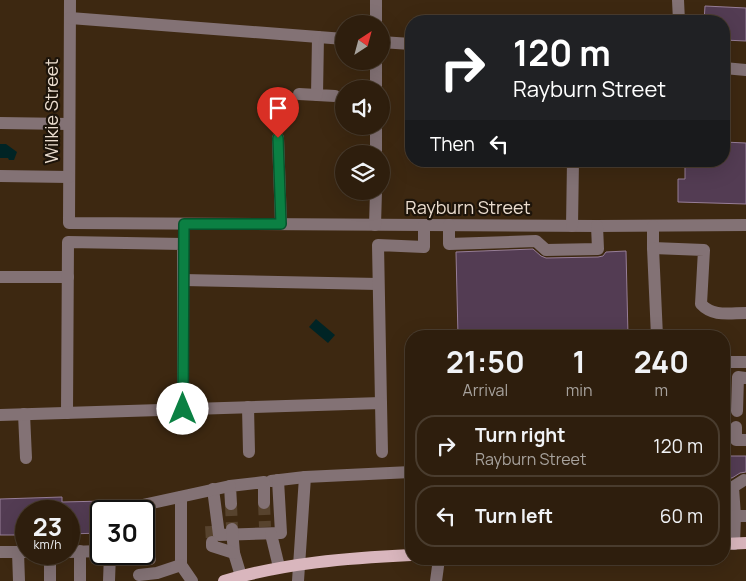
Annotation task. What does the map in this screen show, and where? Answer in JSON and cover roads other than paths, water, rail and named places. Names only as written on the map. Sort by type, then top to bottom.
[{"type":"main road","points":[[224,581],[279,567],[336,559],[405,556]]},
{"type":"street","name":"Wilkie Street","points":[[69,223],[70,0]]},
{"type":"street","points":[[376,0],[376,15]]},
{"type":"street","points":[[678,0],[679,15]]},
{"type":"street","points":[[70,18],[335,38]]},
{"type":"street","points":[[317,95],[318,37]]},
{"type":"street","points":[[390,43],[405,44]]},
{"type":"street","points":[[730,69],[746,70]]},
{"type":"street","points":[[299,94],[335,96]]},
{"type":"street","points":[[0,123],[69,124]]},
{"type":"street","points":[[278,138],[281,224]]},
{"type":"street","points":[[572,226],[573,167]]},
{"type":"street","points":[[0,176],[69,177]]},
{"type":"street","points":[[376,200],[376,225]]},
{"type":"street","name":"Rayburn Street","points":[[69,223],[536,226],[746,225]]},
{"type":"street","points":[[118,223],[118,243]]},
{"type":"street","points":[[183,409],[184,224]]},
{"type":"street","points":[[382,452],[378,245],[424,247],[424,225]]},
{"type":"street","points":[[449,225],[449,244],[536,241],[546,250],[598,249],[598,226]]},
{"type":"street","points":[[536,226],[536,241]]},
{"type":"street","points":[[653,226],[652,248],[657,330]]},
{"type":"street","points":[[67,413],[68,242],[183,244]]},
{"type":"street","points":[[652,248],[704,250],[701,304],[712,313],[746,313]]},
{"type":"street","points":[[0,277],[68,277]]},
{"type":"street","points":[[183,280],[378,284]]},
{"type":"street","points":[[730,362],[746,362]]},
{"type":"street","points":[[737,411],[738,377],[746,378]]},
{"type":"street","points":[[0,415],[381,403]]},
{"type":"street","points":[[248,407],[249,452]]},
{"type":"street","points":[[24,414],[26,458]]},
{"type":"street","points":[[736,427],[736,440],[746,440]]},
{"type":"street","points":[[155,503],[213,489],[278,480],[405,472]]},
{"type":"street","points":[[298,581],[305,477]]},
{"type":"street","points":[[213,489],[218,535],[232,532],[281,533],[278,480]]},
{"type":"street","points":[[734,544],[740,516],[733,487],[744,480]]},
{"type":"street","points":[[264,482],[264,504]]},
{"type":"street","points":[[230,486],[231,504]]},
{"type":"street","points":[[181,497],[181,565],[192,581]]},
{"type":"street","points":[[211,526],[210,520],[216,512]]},
{"type":"street","points":[[232,532],[234,553],[241,576]]},
{"type":"street","points":[[267,532],[279,567]]},
{"type":"street","points":[[212,542],[212,546],[234,553]]},
{"type":"street","points":[[0,552],[15,552]]},
{"type":"street","points":[[19,581],[21,565]]},
{"type":"street","points":[[50,565],[50,581]]},
{"type":"street","points":[[77,565],[80,581]]},
{"type":"street","points":[[109,581],[110,565]]},
{"type":"street","points":[[141,567],[181,565]]},
{"type":"street","points":[[436,581],[437,565]]},
{"type":"water","points":[[0,144],[6,144],[17,152],[14,160],[0,158]]},
{"type":"water","points":[[316,319],[335,335],[328,343],[309,327]]},
{"type":"tunnel","points":[[264,503],[265,527]]},
{"type":"tunnel","points":[[231,504],[232,529]]},
{"type":"tunnel","points":[[211,526],[212,542]]}]
